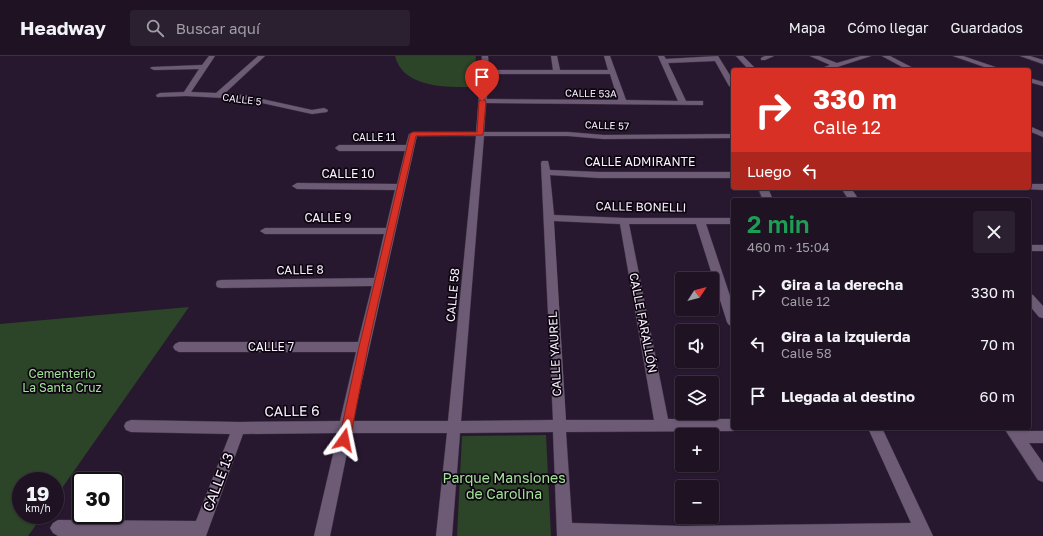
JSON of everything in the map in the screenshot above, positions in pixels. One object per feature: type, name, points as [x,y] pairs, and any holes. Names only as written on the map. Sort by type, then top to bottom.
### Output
[{"type":"street","points":[[186,94],[212,56]]},
{"type":"street","points":[[217,96],[262,56]]},
{"type":"street","name":"CALLE 58","points":[[444,536],[480,134],[485,56]]},
{"type":"street","points":[[554,56],[557,72]]},
{"type":"street","points":[[607,56],[623,103]]},
{"type":"street","points":[[739,56],[750,68]]},
{"type":"street","points":[[763,60],[771,56]]},
{"type":"street","points":[[813,56],[836,65]]},
{"type":"street","points":[[826,68],[868,56]]},
{"type":"street","points":[[885,56],[909,68]]},
{"type":"street","points":[[956,56],[994,68]]},
{"type":"street","points":[[1023,56],[1043,62]]},
{"type":"street","points":[[683,103],[663,58],[716,58],[731,83]]},
{"type":"street","points":[[154,68],[204,67]]},
{"type":"street","points":[[485,72],[613,72]]},
{"type":"street","points":[[1031,81],[1043,84]]},
{"type":"street","name":"CALLE 5","points":[[160,95],[186,94],[244,97],[312,112],[324,110]]},
{"type":"street","name":"CALLE 53A","points":[[482,101],[700,103]]},
{"type":"street","points":[[1031,129],[1041,134]]},
{"type":"street","name":"CALLE 57","points":[[409,148],[413,134],[568,134],[604,137],[731,136]]},
{"type":"street","points":[[1031,136],[1041,134]]},
{"type":"street","name":"CALLE 11","points":[[339,148],[409,148]]},
{"type":"street","points":[[322,536],[409,148]]},
{"type":"street","name":"CALLE ADMIRANTE","points":[[546,168],[599,175],[731,174]]},
{"type":"street","name":"CALLE YAUREL","points":[[546,168],[564,533]]},
{"type":"street","name":"CALLE 10","points":[[297,186],[400,187]]},
{"type":"street","points":[[1031,187],[1043,187]]},
{"type":"street","name":"CALLE BONELLI","points":[[549,218],[624,221],[731,221]]},
{"type":"street","name":"CALLE FARALLÓN","points":[[624,221],[662,425]]},
{"type":"street","points":[[700,221],[731,316]]},
{"type":"street","name":"CALLE 9","points":[[265,231],[391,231]]},
{"type":"street","points":[[1031,248],[1043,248]]},
{"type":"street","name":"CALLE 8","points":[[221,284],[379,282]]},
{"type":"street","points":[[1031,300],[1043,314]]},
{"type":"street","name":"CALLE 7","points":[[179,347],[364,347]]},
{"type":"street","name":"CALLE 6","points":[[131,426],[239,428],[731,425]]},
{"type":"street","name":"CALLE 13","points":[[199,532],[239,428]]},
{"type":"street","points":[[564,533],[682,535],[924,533],[876,430]]},
{"type":"street","points":[[1014,433],[1043,437]]},
{"type":"street","points":[[1014,433],[1043,475]]},
{"type":"street","points":[[58,528],[199,532]]},
{"type":"green space","points":[[395,56],[476,56],[472,87],[438,86],[426,84],[416,80],[399,67]]},
{"type":"green space","name":"Cementerio La Santa Cruz","points":[[189,307],[64,485],[64,472],[12,472],[12,524],[37,524],[28,536],[0,536],[0,324]]},
{"type":"green space","name":"Parque Mansiones de Carolina","points":[[546,435],[551,536],[457,536],[462,436]]},
{"type":"route","points":[[344,440],[413,134],[480,134],[482,101]]}]
